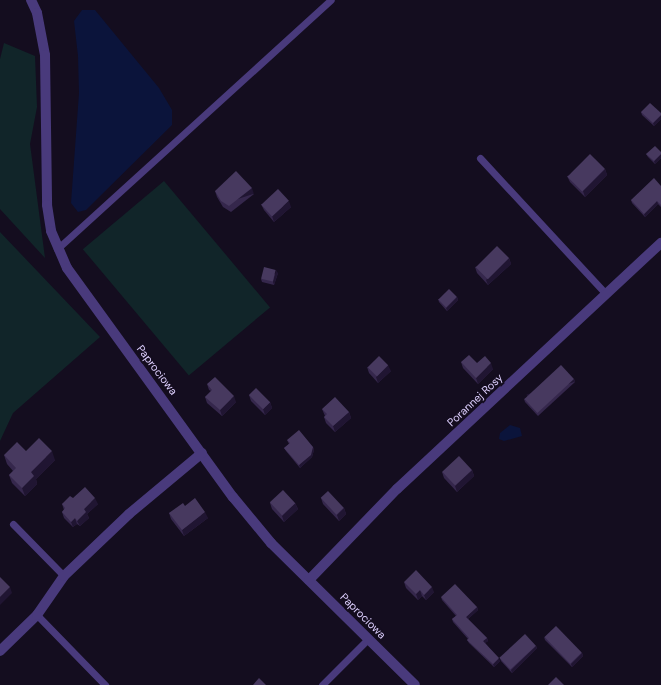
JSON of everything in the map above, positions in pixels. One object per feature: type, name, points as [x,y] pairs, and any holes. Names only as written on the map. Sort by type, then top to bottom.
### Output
[{"type":"street","name":"Paprociowa","points":[[31,0],[37,13],[45,56],[46,190],[51,231],[57,249],[77,285],[202,453],[271,542],[415,685]]},
{"type":"street","name":"Porannej Rosy","points":[[309,580],[397,489],[661,243]]},
{"type":"street","points":[[0,651],[37,615],[64,576],[129,514],[202,453]]},
{"type":"lane","points":[[57,249],[331,0]]},
{"type":"lane","points":[[480,158],[606,294]]},
{"type":"lane","points":[[13,524],[64,576]]},
{"type":"lane","points":[[37,615],[105,685]]},
{"type":"lane","points":[[322,685],[369,638]]},
{"type":"green space","points":[[4,43],[35,56],[37,107],[30,144],[45,258],[0,209],[0,59]]},
{"type":"green space","points":[[164,181],[270,307],[189,376],[83,249]]},
{"type":"green space","points":[[0,232],[100,337],[13,413],[0,441]]},
{"type":"water","points":[[82,10],[95,10],[159,88],[172,110],[172,125],[86,210],[78,212],[71,203],[79,93],[78,56],[74,21]]},
{"type":"water","points":[[510,425],[520,428],[522,436],[504,441],[499,439],[500,433]]},
{"type":"building","points":[[650,103],[661,113],[661,115],[653,123],[641,112]]},
{"type":"building","points":[[655,146],[661,154],[654,161],[646,154]]},
{"type":"building","points":[[590,154],[605,169],[582,191],[567,177]]},
{"type":"building","points":[[236,171],[252,188],[229,206],[221,201],[215,191]]},
{"type":"building","points":[[654,178],[661,186],[661,205],[657,201],[644,214],[631,200]]},
{"type":"building","points":[[278,189],[289,201],[272,216],[261,205]]},
{"type":"building","points":[[497,246],[509,258],[488,279],[476,267]]},
{"type":"building","points":[[264,267],[276,270],[273,282],[261,279]]},
{"type":"building","points":[[449,289],[457,297],[446,307],[438,300]]},
{"type":"building","points":[[469,355],[477,363],[485,356],[491,363],[476,378],[461,362]]},
{"type":"building","points":[[379,356],[388,365],[377,377],[368,367]]},
{"type":"building","points":[[561,365],[574,379],[537,413],[524,399]]},
{"type":"building","points":[[215,377],[234,396],[220,410],[205,397],[212,390],[207,384]]},
{"type":"building","points":[[256,388],[270,402],[263,409],[249,395]]},
{"type":"building","points":[[335,397],[349,412],[333,426],[324,417],[327,414],[322,409]]},
{"type":"building","points":[[299,430],[313,447],[311,455],[299,465],[284,448],[290,443],[287,440]]},
{"type":"building","points":[[39,438],[52,451],[31,472],[34,476],[22,488],[9,475],[16,468],[4,455],[17,442],[26,451]]},
{"type":"building","points":[[459,456],[472,470],[455,486],[442,472]]},
{"type":"building","points":[[85,487],[95,498],[84,509],[86,512],[77,521],[75,518],[71,522],[62,512],[65,508],[62,504],[70,496],[73,498]]},
{"type":"building","points":[[283,490],[295,503],[282,515],[270,502]]},
{"type":"building","points":[[328,491],[344,508],[336,515],[321,498]]},
{"type":"building","points":[[195,498],[205,512],[182,530],[169,513],[183,503],[185,506]]},
{"type":"building","points":[[416,570],[432,587],[424,595],[420,590],[416,594],[404,582]]},
{"type":"building","points":[[0,577],[10,587],[0,597]]},
{"type":"building","points":[[455,584],[477,607],[466,617],[487,638],[483,641],[499,658],[493,664],[467,640],[469,638],[452,619],[457,615],[441,597]]},
{"type":"building","points":[[556,626],[582,653],[570,664],[544,637]]},
{"type":"building","points":[[525,634],[536,646],[510,670],[499,658]]},
{"type":"building","points":[[556,677],[564,685],[548,685]]},
{"type":"building","points":[[259,678],[266,685],[253,685]]}]
